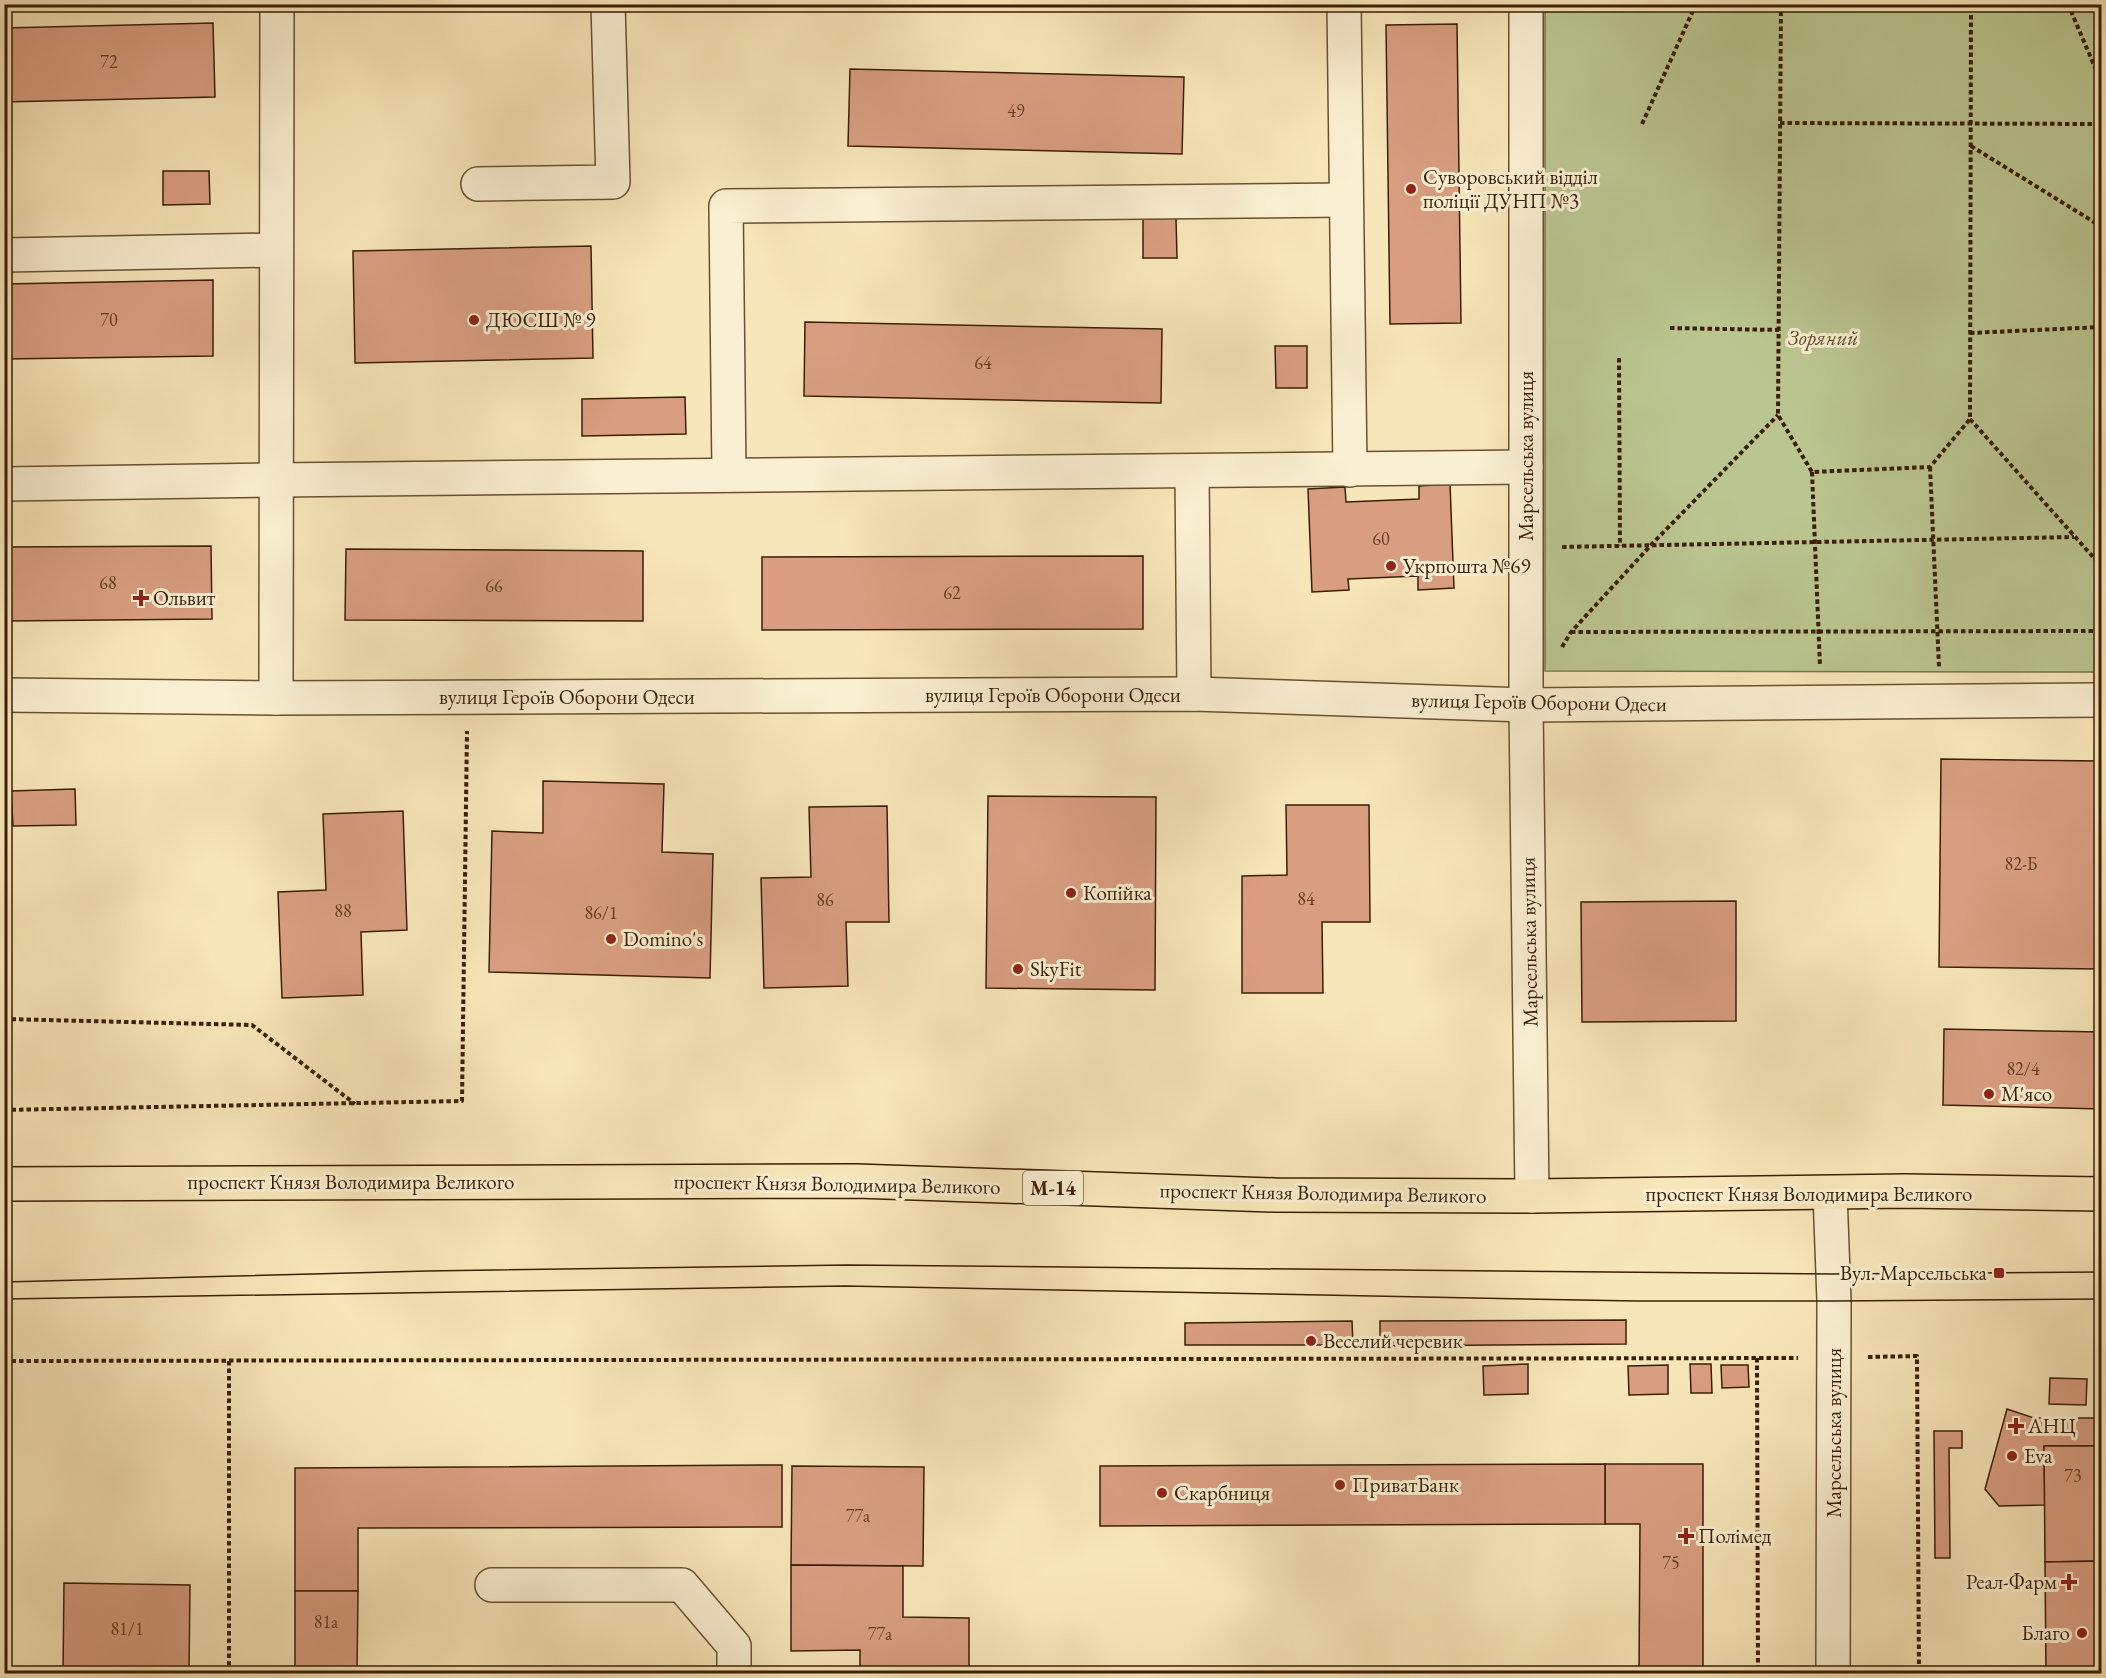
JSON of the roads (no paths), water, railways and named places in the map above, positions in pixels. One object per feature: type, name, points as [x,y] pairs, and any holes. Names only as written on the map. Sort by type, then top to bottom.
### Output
[{"type":"main road","name":"проспект Князя Володимира Великого","points":[[4,1184],[856,1181],[1275,1196],[1532,1196],[1906,1191],[2102,1194]]},
{"type":"street","points":[[276,698],[277,4]]},
{"type":"street","points":[[478,184],[613,182],[608,4]]},
{"type":"street","points":[[1344,4],[1350,470]]},
{"type":"street","name":"Марсельська вулиця","points":[[1526,4],[1526,548],[1532,1196]]},
{"type":"street","points":[[729,475],[726,207],[1346,200]]},
{"type":"street","points":[[4,255],[276,250]]},
{"type":"street","points":[[4,484],[1526,467]]},
{"type":"street","points":[[1192,471],[1194,694]]},
{"type":"street","name":"вулиця Героїв Оборони Одеси","points":[[4,695],[276,698],[1194,694],[1527,705],[2102,700]]},
{"type":"street","name":"Марсельська вулиця","points":[[1830,1193],[1834,1358],[1833,1674]]},
{"type":"street","points":[[492,1585],[682,1585],[734,1646],[734,1674]]},
{"type":"tram line","points":[[4,1282],[427,1271],[847,1265],[1833,1274],[2102,1272]]},
{"type":"tram line","points":[[4,1299],[845,1286],[1636,1301],[2102,1299]]},
{"type":"place","name":"Суворовський відділ поліції ДУНП №3","points":[[1411,189]]},
{"type":"place","name":"ДЮСШ № 9","points":[[474,320]]},
{"type":"place","name":"Укрпошта №69","points":[[1391,566]]},
{"type":"place","name":"Ольвит","points":[[141,598]]},
{"type":"place","name":"Копійка","points":[[1071,893]]},
{"type":"place","name":"Domino's","points":[[611,939]]},
{"type":"place","name":"SkyFit","points":[[1018,969]]},
{"type":"place","name":"М'ясо","points":[[1989,1094]]},
{"type":"place","name":"Вул. Марсельська","points":[[1999,1273]]},
{"type":"place","name":"Веселий черевик","points":[[1311,1341]]},
{"type":"place","name":"АНЦ","points":[[2016,1426]]},
{"type":"place","name":"Eva","points":[[2012,1456]]},
{"type":"place","name":"ПриватБанк","points":[[1340,1485]]},
{"type":"place","name":"Скарбниця","points":[[1162,1493]]},
{"type":"place","name":"Полімед","points":[[1686,1536]]},
{"type":"place","name":"Реал-Фарм","points":[[2069,1582]]},
{"type":"place","name":"Благо","points":[[2082,1633]]},
{"type":"park label","name":"Зоряний","points":[[1823,338]]}]
